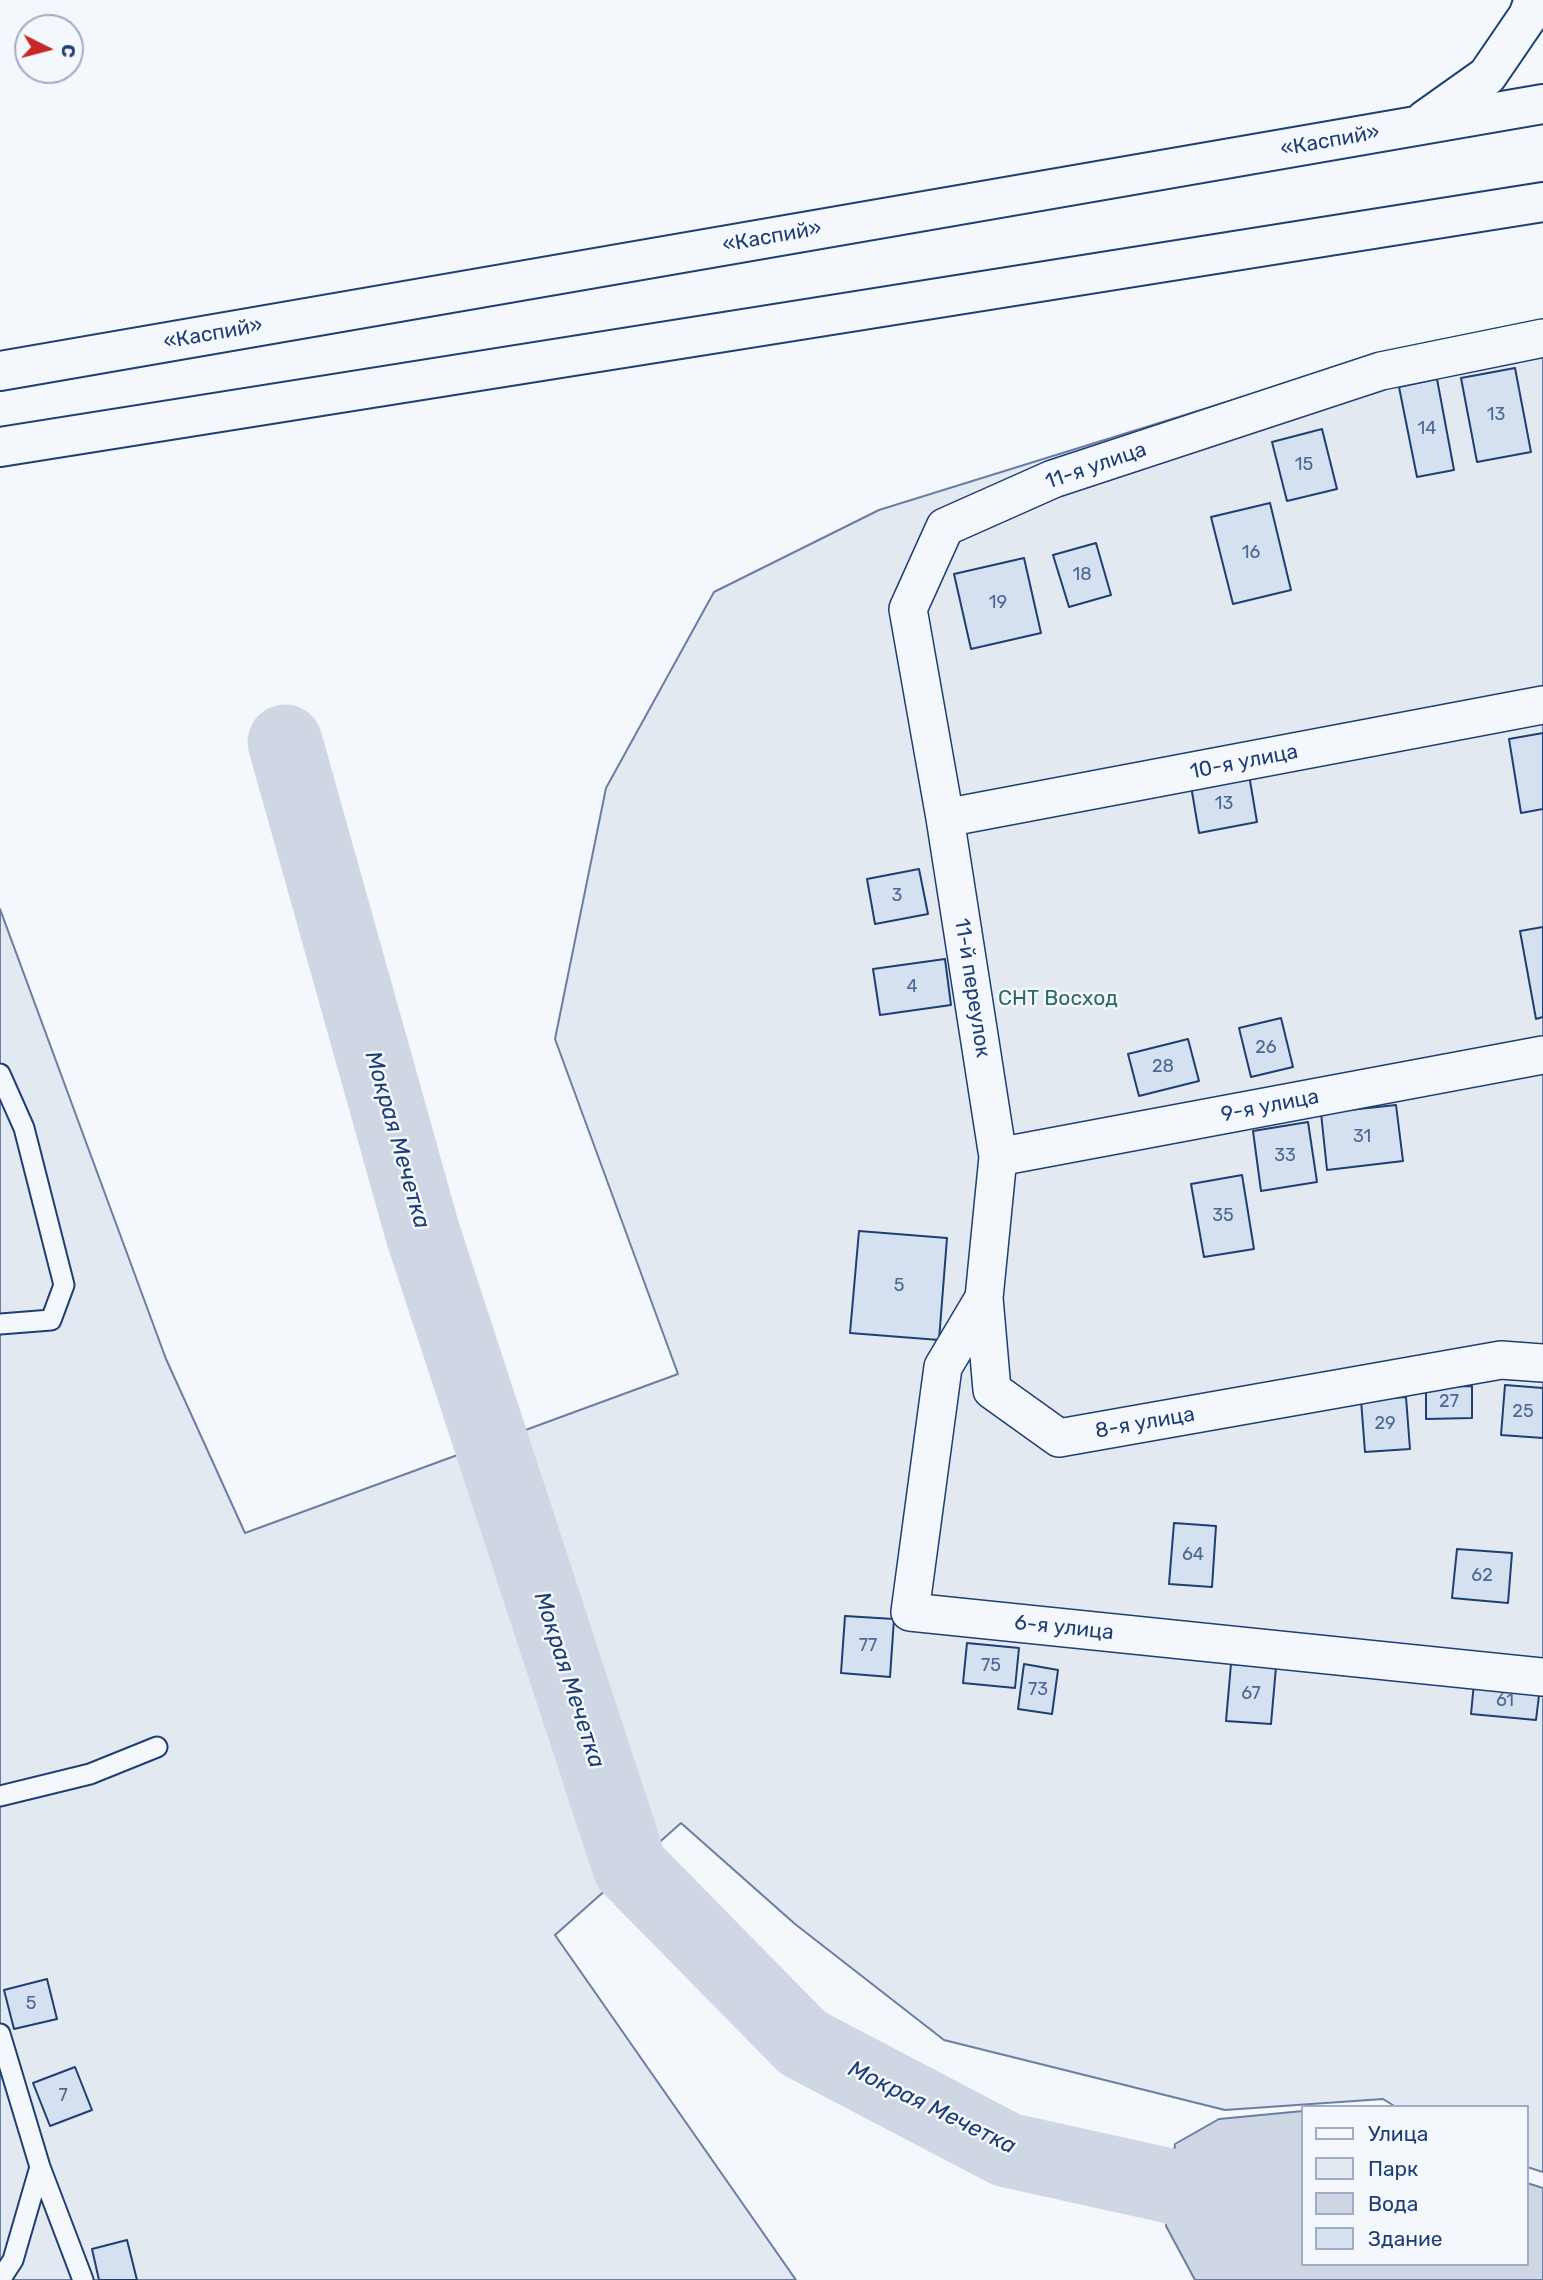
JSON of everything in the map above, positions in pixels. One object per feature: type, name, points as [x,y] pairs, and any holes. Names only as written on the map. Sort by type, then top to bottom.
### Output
[{"type":"highway","points":[[1418,125],[1487,76],[1528,16],[1534,0]]},
{"type":"highway","name":"«Каспий»","points":[[0,371],[1543,104]]},
{"type":"highway","points":[[0,447],[1543,202]]},
{"type":"street","name":"11-я улица","points":[[945,818],[908,609],[945,527],[1053,479],[1381,371],[1543,338]]},
{"type":"street","name":"10-я улица","points":[[945,818],[1543,705]]},
{"type":"street","name":"11-й переулок","points":[[945,818],[998,1157]]},
{"type":"street","name":"9-я улица","points":[[998,1157],[1543,1055]]},
{"type":"street","name":"8-я улица","points":[[998,1157],[984,1297],[992,1390],[1059,1438],[1502,1360],[1543,1363]]},
{"type":"street","name":"6-я улица","points":[[984,1297],[943,1367],[910,1612],[1543,1676]]},
{"type":"lane","points":[[0,1074],[24,1128],[64,1285],[51,1320],[0,1324]]},
{"type":"lane","points":[[0,1796],[90,1774],[157,1747]]},
{"type":"lane","points":[[0,2034],[40,2167],[83,2280]]},
{"type":"lane","points":[[1,2280],[13,2260],[40,2167]]},
{"type":"green space","name":"СНТ Восход","points":[[1543,322],[1543,2172],[1529,2168],[1529,2105],[1393,2105],[1383,2099],[1225,2110],[944,2040],[795,1924],[681,1823],[555,1935],[796,2280],[0,2280],[0,909],[166,1359],[245,1533],[678,1374],[555,1039],[606,788],[714,592],[879,510],[1365,359]]},
{"type":"water","points":[[1302,2111],[1302,2266],[1529,2266],[1529,2184],[1543,2188],[1543,2280],[1195,2280],[1166,2226],[1175,2144],[1219,2119]]},
{"type":"building","points":[[1515,368],[1531,452],[1477,462],[1461,378]]},
{"type":"building","points":[[1437,379],[1454,470],[1417,477],[1399,387]]},
{"type":"building","points":[[1322,429],[1337,489],[1287,501],[1272,442]]},
{"type":"building","points":[[1270,503],[1291,590],[1233,604],[1211,517]]},
{"type":"building","points":[[1096,543],[1111,595],[1069,607],[1053,555]]},
{"type":"building","points":[[1024,558],[1041,633],[971,649],[954,574]]},
{"type":"building","points":[[1543,733],[1543,809],[1521,813],[1509,739]]},
{"type":"building","points":[[1249,775],[1257,822],[1199,833],[1191,786]]},
{"type":"building","points":[[919,869],[928,914],[875,924],[867,879]]},
{"type":"building","points":[[1543,927],[1543,1017],[1536,1019],[1520,931]]},
{"type":"building","points":[[945,959],[951,1005],[880,1015],[873,969]]},
{"type":"building","points":[[1281,1018],[1293,1067],[1251,1077],[1239,1028]]},
{"type":"building","points":[[1188,1039],[1199,1081],[1139,1096],[1128,1054]]},
{"type":"building","points":[[1396,1105],[1403,1161],[1327,1170],[1321,1113]]},
{"type":"building","points":[[1308,1122],[1317,1182],[1261,1191],[1253,1131]]},
{"type":"building","points":[[1242,1175],[1254,1249],[1204,1257],[1191,1184]]},
{"type":"building","points":[[859,1231],[947,1238],[939,1340],[850,1333]]},
{"type":"building","points":[[1505,1385],[1543,1388],[1543,1438],[1501,1435]]},
{"type":"building","points":[[1472,1386],[1472,1418],[1426,1419],[1426,1387]]},
{"type":"building","points":[[1406,1397],[1410,1449],[1365,1452],[1361,1400]]},
{"type":"building","points":[[1174,1523],[1216,1526],[1212,1587],[1169,1584]]},
{"type":"building","points":[[1457,1549],[1512,1553],[1508,1603],[1452,1598]]},
{"type":"building","points":[[845,1616],[894,1619],[890,1677],[841,1673]]},
{"type":"building","points":[[967,1643],[1019,1648],[1015,1688],[963,1683]]},
{"type":"building","points":[[1024,1664],[1058,1670],[1052,1714],[1018,1709]]},
{"type":"building","points":[[1231,1664],[1276,1667],[1271,1724],[1226,1721]]},
{"type":"building","points":[[1474,1683],[1540,1687],[1536,1720],[1471,1714]]},
{"type":"building","points":[[47,1979],[57,2019],[14,2029],[4,1990]]},
{"type":"building","points":[[75,2067],[92,2110],[50,2126],[33,2083]]},
{"type":"building","points":[[127,2240],[137,2280],[99,2280],[92,2249]]},
{"type":"waterway","name":"Мокрая Мечетка","points":[[285,742],[423,1234],[630,1867],[803,2043],[1007,2150],[1170,2186],[1302,2228]]}]
